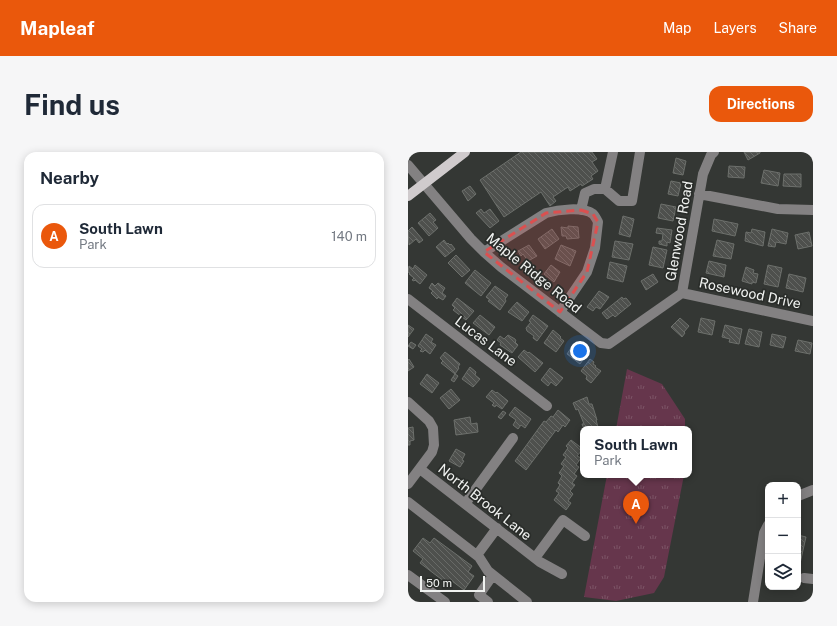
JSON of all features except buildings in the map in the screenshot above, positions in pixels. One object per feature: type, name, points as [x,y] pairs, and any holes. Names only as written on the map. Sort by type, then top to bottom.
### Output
[{"type":"main road","points":[[408,196],[465,152]]},
{"type":"street","points":[[605,189],[613,152]]},
{"type":"street","points":[[581,210],[585,193],[594,189],[605,189],[619,201],[632,201],[640,152]]},
{"type":"street","name":"Glenwood Road","points":[[601,343],[609,344],[613,342],[682,293],[703,174],[710,155],[714,152]]},
{"type":"street","name":"Maple Ridge Road","points":[[408,165],[471,240],[484,252],[501,267],[601,343]]},
{"type":"street","points":[[699,194],[778,209],[813,210]]},
{"type":"street","points":[[484,252],[546,213],[557,210],[581,210],[593,214],[598,222],[595,248],[587,272],[560,312]]},
{"type":"street","name":"Rosewood Drive","points":[[682,293],[813,321]]},
{"type":"street","name":"Lucas Lane","points":[[408,299],[547,406]]},
{"type":"street","name":"North Brook Lane","points":[[408,402],[429,421],[433,428],[434,445],[432,452],[420,469],[535,558],[562,574]]},
{"type":"street","points":[[465,504],[513,438]]},
{"type":"street","points":[[408,484],[420,469]]},
{"type":"street","points":[[801,495],[813,490]]},
{"type":"street","points":[[408,502],[477,555],[488,571],[527,602]]},
{"type":"street","points":[[535,558],[563,520],[585,536]]},
{"type":"street","points":[[477,555],[497,528]]},
{"type":"street","points":[[753,602],[765,531]]},
{"type":"street","points":[[408,575],[444,602]]},
{"type":"street","points":[[488,602],[479,595],[494,575]]},
{"type":"highlighted area","points":[[581,210],[593,214],[598,222],[587,272],[560,312],[484,252],[546,213]]},
{"type":"green space","points":[[627,369],[662,384],[685,419],[685,426],[617,426]]},
{"type":"green space","points":[[606,478],[683,478],[664,577],[654,593],[616,601],[584,597]]},
{"type":"place","name":"South Lawn","points":[[636,524]]}]
